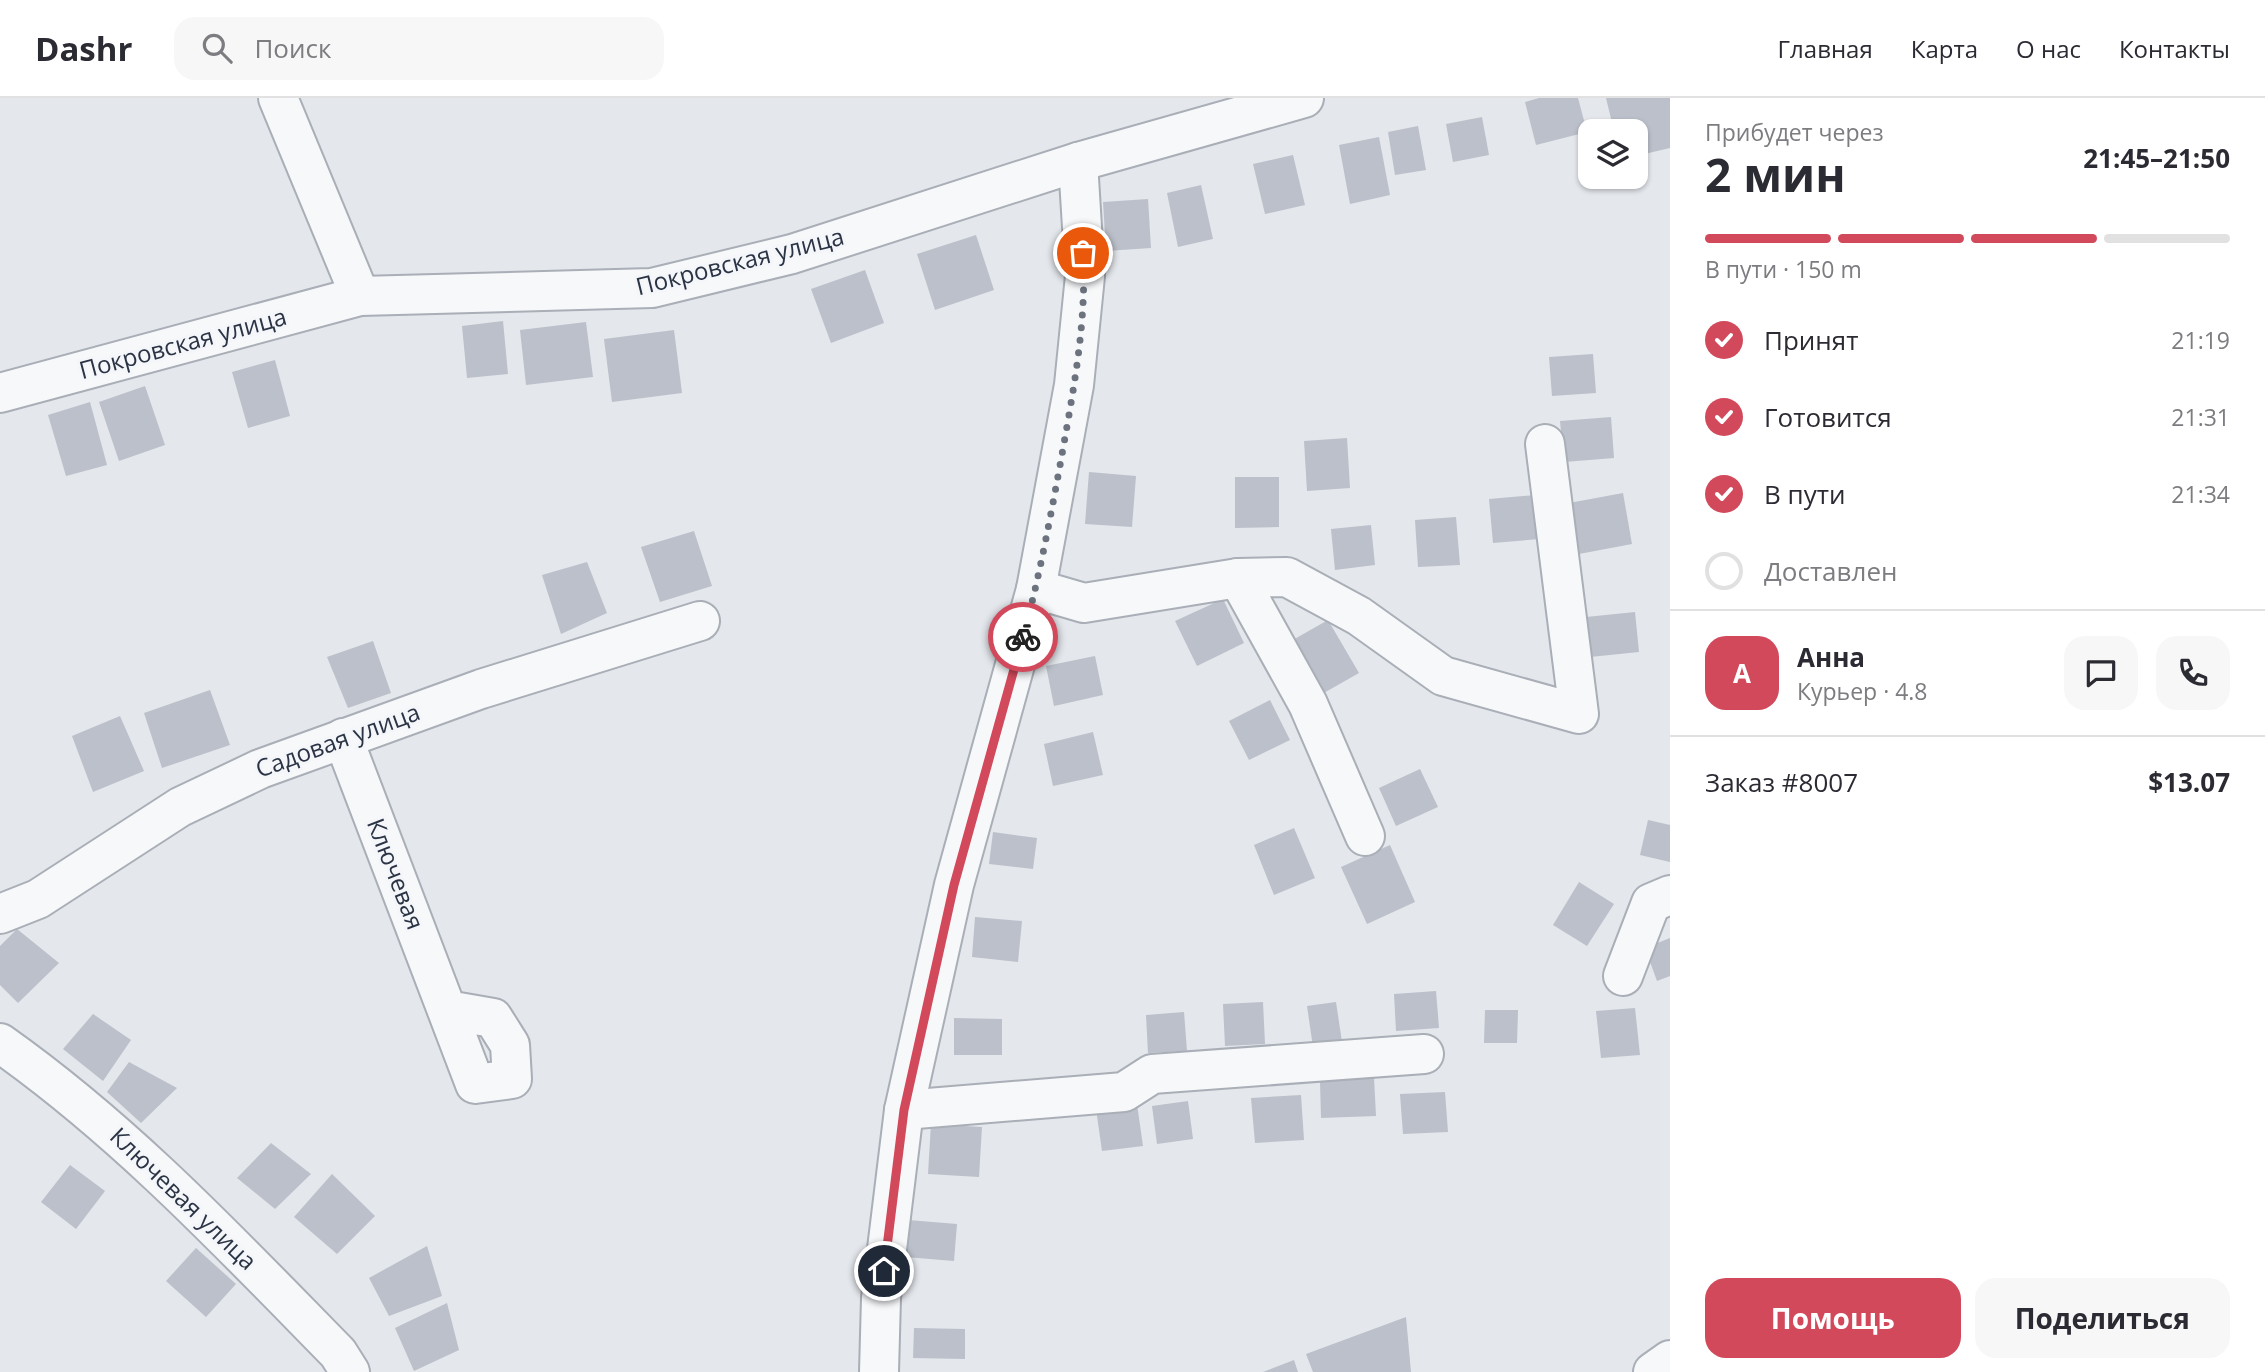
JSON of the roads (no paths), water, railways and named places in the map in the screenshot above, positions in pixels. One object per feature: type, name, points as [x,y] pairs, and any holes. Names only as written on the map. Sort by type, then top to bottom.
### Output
[{"type":"street","points":[[278,98],[360,296]]},
{"type":"street","name":"Покровская улица","points":[[0,393],[360,296],[652,288],[792,254],[1078,162],[1304,98]]},
{"type":"street","points":[[879,1372],[881,1298],[904,1110],[954,885],[1036,589],[1074,385],[1085,276],[1078,162]]},
{"type":"street","points":[[1036,589],[1084,603],[1238,578],[1287,577],[1359,616],[1443,676],[1578,714],[1545,444]]},
{"type":"street","points":[[1238,578],[1308,704],[1364,836]]},
{"type":"street","name":"Садовая улица","points":[[0,914],[38,899],[180,807],[260,769],[481,689],[700,621]]},
{"type":"street","name":"Ключевая","points":[[343,738],[447,1010]]},
{"type":"street","points":[[1623,976],[1651,903],[1670,895]]},
{"type":"street","name":"Ключевая улица","points":[[0,1042],[60,1085],[176,1187],[338,1353],[350,1372]]},
{"type":"street","points":[[904,1110],[1124,1092],[1152,1074],[1424,1054]]},
{"type":"street","points":[[1653,1372],[1670,1360]]}]
